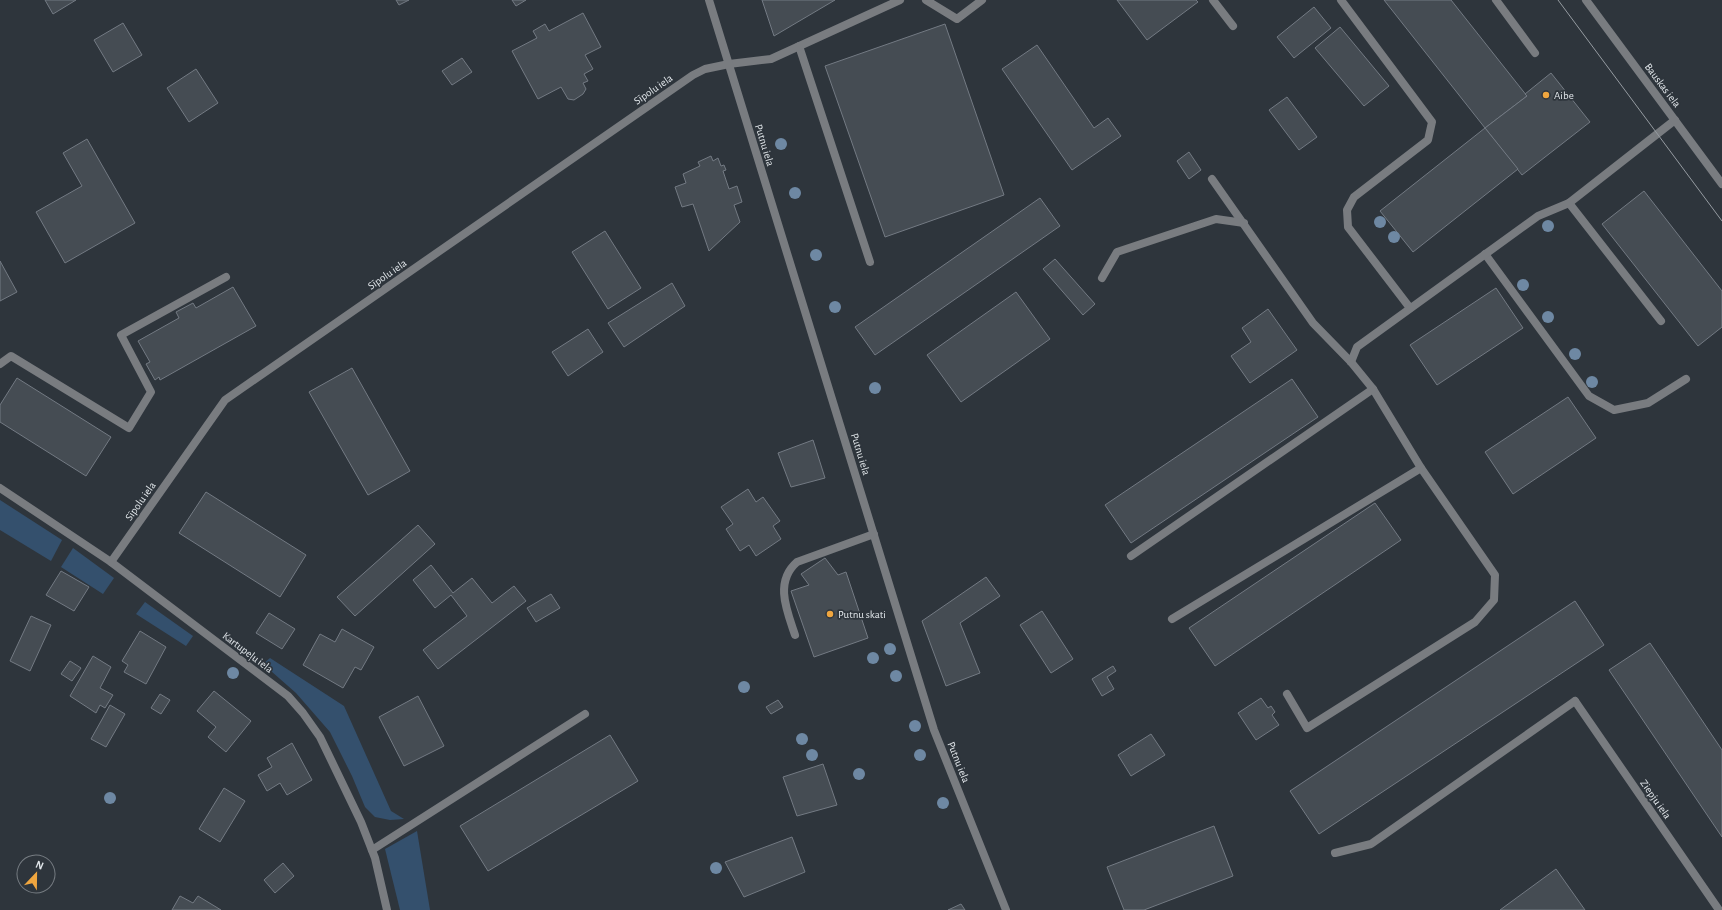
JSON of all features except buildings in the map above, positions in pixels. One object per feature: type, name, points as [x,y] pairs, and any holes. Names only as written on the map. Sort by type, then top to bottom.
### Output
[{"type":"street","name":"Putnu iela","points":[[709,0],[934,730],[1006,910]]},
{"type":"street","name":"Sīpolu iela","points":[[111,562],[225,400],[693,75],[705,69],[771,58],[900,0]]},
{"type":"street","points":[[926,0],[957,19],[982,0]]},
{"type":"street","points":[[1213,0],[1233,26]]},
{"type":"street","points":[[1341,0],[1432,122],[1428,140],[1354,197],[1347,210],[1348,227],[1410,308]]},
{"type":"street","points":[[1496,0],[1535,53]]},
{"type":"street","name":"Bauskas iela","points":[[1586,0],[1722,184]]},
{"type":"street","points":[[799,46],[870,262]]},
{"type":"street","points":[[1352,362],[1357,347],[1538,216],[1570,203],[1674,120]]},
{"type":"street","points":[[1212,179],[1313,323],[1352,362],[1373,389],[1421,468],[1495,575],[1494,600],[1475,622],[1307,728],[1287,694]]},
{"type":"street","points":[[1570,203],[1661,321]]},
{"type":"street","points":[[1102,278],[1117,252],[1216,219],[1244,223]]},
{"type":"street","points":[[1485,254],[1589,396],[1614,410],[1648,403],[1686,379]]},
{"type":"street","points":[[0,364],[11,356],[128,428],[151,392],[121,334],[226,277]]},
{"type":"street","points":[[1131,556],[1373,389]]},
{"type":"street","points":[[1172,619],[1421,468]]},
{"type":"street","name":"Kartupeļu iela","points":[[0,488],[111,562],[288,696],[320,737],[361,822],[372,850],[387,910]]},
{"type":"street","points":[[794,635],[785,605],[783,592],[785,578],[790,568],[797,562],[874,534]]},
{"type":"street","name":"Ziepju iela","points":[[1335,853],[1371,844],[1575,701],[1719,910]]},
{"type":"street","points":[[372,850],[585,714]]},
{"type":"shaded area","points":[[0,500],[62,540],[51,561],[0,530]]},
{"type":"shaded area","points":[[73,548],[114,578],[103,594],[61,567]]},
{"type":"shaded area","points":[[145,602],[193,636],[186,646],[136,614]]},
{"type":"shaded area","points":[[270,658],[344,706],[391,811],[404,819],[390,820],[375,817],[365,807],[352,776],[330,732],[296,693],[263,664]]},
{"type":"shaded area","points":[[417,831],[430,910],[400,910],[385,849]]},
{"type":"tram line","points":[[1558,0],[1722,221]]},
{"type":"place","name":"Aibe","points":[[1546,95]]},
{"type":"place","name":"Putnu skati","points":[[830,614]]}]
